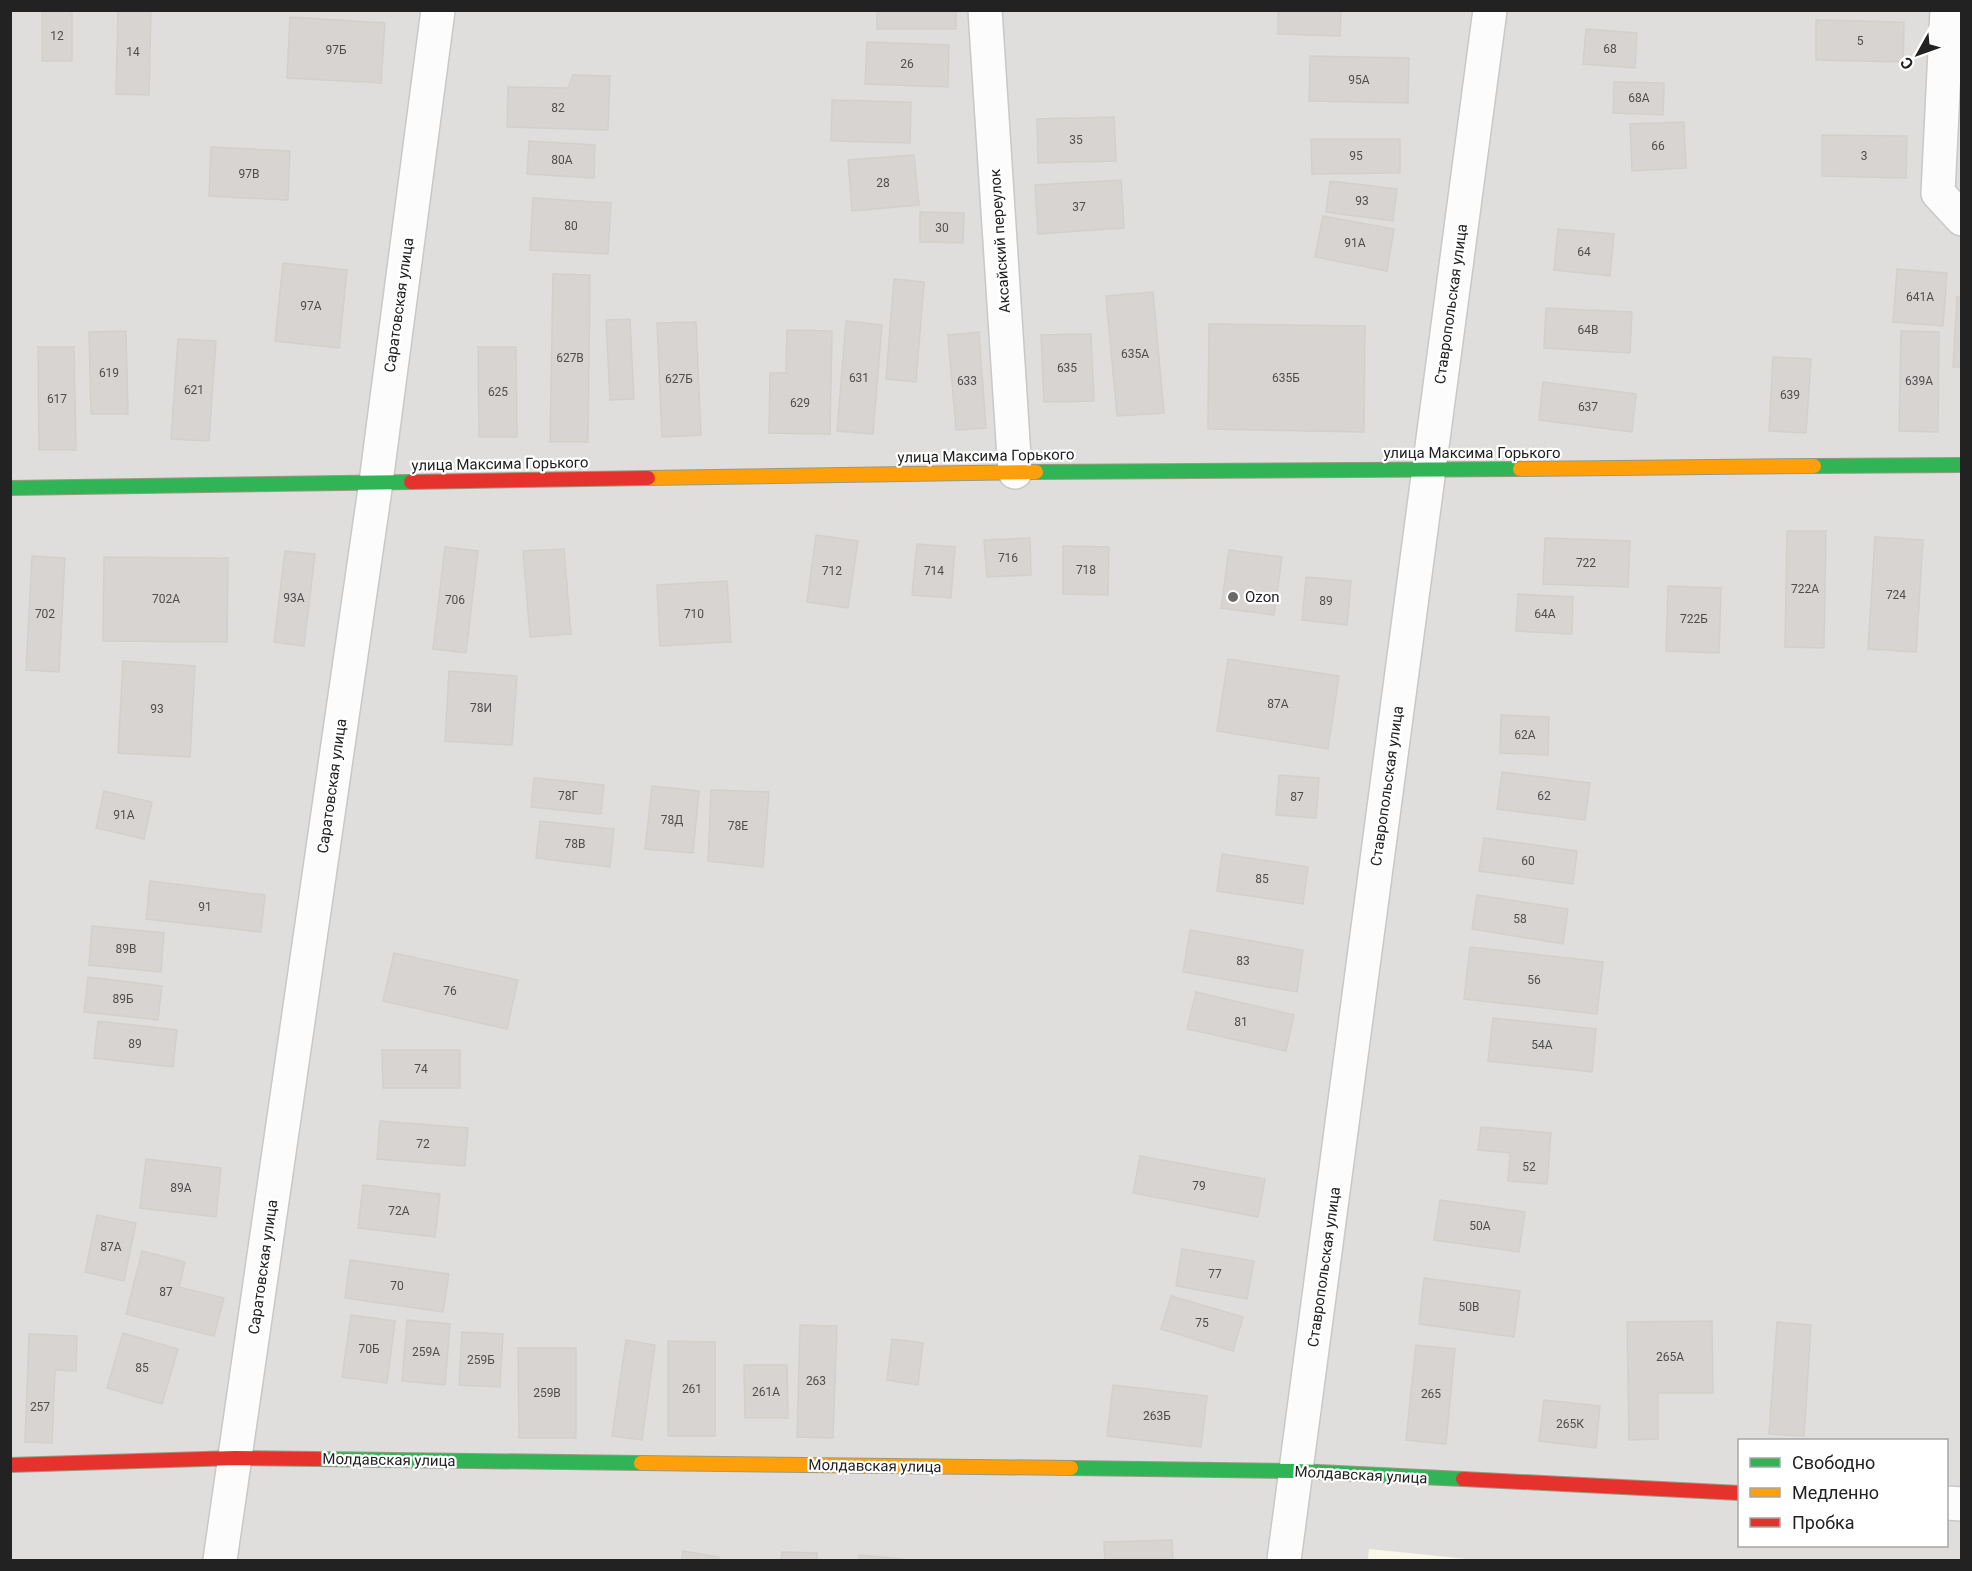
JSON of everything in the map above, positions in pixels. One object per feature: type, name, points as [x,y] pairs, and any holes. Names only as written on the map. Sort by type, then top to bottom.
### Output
[{"type":"main road","name":"улица Максима Горького","points":[[10,488],[1015,472],[1962,465]]},
{"type":"main road","name":"Молдавская улица","points":[[10,1465],[235,1458],[1297,1471],[1738,1493]]},
{"type":"street","name":"Саратовская улица","points":[[220,1560],[376,482],[438,10]]},
{"type":"street","name":"Аксайский переулок","points":[[985,10],[1015,472]]},
{"type":"street","name":"Ставропольская улица","points":[[1284,1560],[1490,10]]},
{"type":"street","points":[[1947,10],[1938,193],[1962,219]]},
{"type":"shaded area","points":[[11,11],[1961,11],[1961,1560],[11,1560]]},
{"type":"shaded area","points":[[1369,1549],[1477,1560],[1368,1560]]},
{"type":"building","points":[[42,10],[72,10],[72,61],[42,61]]},
{"type":"building","points":[[118,10],[151,10],[149,95],[116,94]]},
{"type":"building","points":[[877,10],[956,10],[956,29],[877,29]]},
{"type":"building","points":[[1278,10],[1341,10],[1340,36],[1278,34]]},
{"type":"building","points":[[290,17],[385,23],[381,83],[287,78]]},
{"type":"building","points":[[1816,20],[1904,22],[1903,62],[1816,60]]},
{"type":"building","points":[[1586,29],[1637,33],[1635,68],[1583,64]]},
{"type":"building","points":[[867,42],[949,45],[948,87],[865,84]]},
{"type":"building","points":[[1310,56],[1409,58],[1408,103],[1309,101]]},
{"type":"building","points":[[573,75],[610,76],[608,130],[507,127],[508,87],[568,88]]},
{"type":"building","points":[[1614,82],[1664,83],[1663,115],[1613,113]]},
{"type":"building","points":[[832,100],[911,102],[910,143],[831,141]]},
{"type":"building","points":[[1114,117],[1116,161],[1038,163],[1037,119]]},
{"type":"building","points":[[1684,122],[1686,168],[1632,171],[1630,124]]},
{"type":"building","points":[[1822,135],[1907,136],[1906,178],[1822,176]]},
{"type":"building","points":[[1311,139],[1400,139],[1400,173],[1312,174]]},
{"type":"building","points":[[529,141],[595,145],[594,178],[527,174]]},
{"type":"building","points":[[211,147],[290,151],[288,200],[209,196]]},
{"type":"building","points":[[914,155],[919,205],[852,211],[848,160]]},
{"type":"building","points":[[1121,180],[1124,228],[1038,234],[1035,185]]},
{"type":"building","points":[[1330,181],[1397,189],[1393,221],[1326,212]]},
{"type":"building","points":[[533,198],[611,203],[608,254],[530,250]]},
{"type":"building","points":[[920,212],[964,213],[963,243],[920,242]]},
{"type":"building","points":[[1323,216],[1394,229],[1387,271],[1315,257]]},
{"type":"building","points":[[1558,229],[1614,234],[1610,276],[1554,270]]},
{"type":"building","points":[[283,263],[347,270],[339,348],[275,341]]},
{"type":"building","points":[[1897,269],[1947,273],[1943,326],[1893,322]]},
{"type":"building","points":[[553,274],[590,275],[588,442],[550,442]]},
{"type":"building","points":[[894,279],[924,282],[916,382],[886,379]]},
{"type":"building","points":[[1153,292],[1164,413],[1117,416],[1106,296]]},
{"type":"building","points":[[1957,297],[1962,298],[1962,367],[1953,367]]},
{"type":"building","points":[[1546,308],[1632,312],[1630,353],[1544,348]]},
{"type":"building","points":[[630,319],[634,399],[610,400],[606,320]]},
{"type":"building","points":[[846,321],[882,325],[873,434],[837,431]]},
{"type":"building","points":[[696,322],[701,435],[662,437],[657,323]]},
{"type":"building","points":[[1209,324],[1365,326],[1364,432],[1208,429]]},
{"type":"building","points":[[787,330],[832,331],[830,434],[769,433],[770,373],[786,373]]},
{"type":"building","points":[[126,331],[128,414],[91,414],[89,332]]},
{"type":"building","points":[[1901,331],[1939,332],[1938,432],[1899,431]]},
{"type":"building","points":[[979,332],[986,428],[956,430],[948,335]]},
{"type":"building","points":[[1091,334],[1094,401],[1044,402],[1041,335]]},
{"type":"building","points":[[178,339],[216,341],[209,441],[171,439]]},
{"type":"building","points":[[38,347],[74,347],[76,450],[39,450]]},
{"type":"building","points":[[478,347],[516,347],[517,437],[479,437]]},
{"type":"building","points":[[1773,357],[1811,359],[1806,433],[1769,431]]},
{"type":"building","points":[[1543,382],[1636,394],[1632,432],[1539,420]]},
{"type":"building","points":[[1787,531],[1826,531],[1824,648],[1785,647]]},
{"type":"building","points":[[816,535],[858,541],[848,608],[807,602]]},
{"type":"building","points":[[1875,537],[1923,540],[1916,652],[1868,649]]},
{"type":"building","points":[[1030,538],[1031,575],[987,577],[984,540]]},
{"type":"building","points":[[1545,538],[1630,541],[1628,587],[1543,584]]},
{"type":"building","points":[[917,544],[955,547],[951,598],[912,595]]},
{"type":"building","points":[[1063,546],[1109,547],[1108,595],[1063,594]]},
{"type":"building","points":[[445,547],[478,551],[466,653],[433,649]]},
{"type":"building","points":[[564,549],[571,634],[530,637],[523,551]]},
{"type":"building","points":[[1229,550],[1282,557],[1274,615],[1221,608]]},
{"type":"building","points":[[285,551],[315,554],[304,646],[274,642]]},
{"type":"building","points":[[32,556],[65,558],[59,672],[26,670]]},
{"type":"building","points":[[104,557],[228,558],[227,642],[103,641]]},
{"type":"building","points":[[1306,577],[1351,581],[1347,625],[1302,620]]},
{"type":"building","points":[[727,581],[731,642],[660,646],[657,585]]},
{"type":"building","points":[[1668,586],[1721,588],[1719,653],[1666,651]]},
{"type":"building","points":[[1518,594],[1573,597],[1572,634],[1516,631]]},
{"type":"building","points":[[1228,659],[1339,676],[1328,749],[1217,731]]},
{"type":"building","points":[[123,661],[195,666],[190,757],[118,753]]},
{"type":"building","points":[[449,671],[517,676],[512,745],[445,741]]},
{"type":"building","points":[[1501,715],[1549,717],[1548,755],[1500,753]]},
{"type":"building","points":[[1502,772],[1590,783],[1585,820],[1497,809]]},
{"type":"building","points":[[1279,775],[1319,778],[1316,818],[1276,815]]},
{"type":"building","points":[[534,778],[604,785],[601,814],[531,807]]},
{"type":"building","points":[[652,786],[699,791],[693,853],[645,849]]},
{"type":"building","points":[[711,790],[769,792],[763,867],[708,861]]},
{"type":"building","points":[[104,791],[152,802],[144,839],[96,828]]},
{"type":"building","points":[[540,821],[614,829],[610,867],[536,858]]},
{"type":"building","points":[[1484,838],[1577,851],[1573,884],[1479,871]]},
{"type":"building","points":[[1222,854],[1308,867],[1303,904],[1217,891]]},
{"type":"building","points":[[150,881],[265,895],[261,932],[146,919]]},
{"type":"building","points":[[1477,895],[1568,909],[1563,944],[1472,929]]},
{"type":"building","points":[[92,926],[164,933],[161,972],[89,965]]},
{"type":"building","points":[[1190,930],[1303,950],[1297,992],[1183,972]]},
{"type":"building","points":[[1470,947],[1603,962],[1597,1014],[1464,999]]},
{"type":"building","points":[[394,953],[518,980],[507,1029],[383,1001]]},
{"type":"building","points":[[88,977],[162,986],[158,1020],[84,1012]]},
{"type":"building","points":[[1196,992],[1294,1015],[1286,1051],[1187,1029]]},
{"type":"building","points":[[1493,1018],[1596,1029],[1592,1072],[1488,1061]]},
{"type":"building","points":[[98,1021],[177,1030],[173,1067],[94,1058]]},
{"type":"building","points":[[382,1050],[460,1050],[460,1088],[383,1088]]},
{"type":"building","points":[[380,1121],[468,1128],[465,1166],[377,1159]]},
{"type":"building","points":[[1481,1127],[1551,1133],[1547,1184],[1508,1181],[1510,1153],[1478,1150]]},
{"type":"building","points":[[1140,1156],[1265,1179],[1258,1217],[1133,1193]]},
{"type":"building","points":[[146,1159],[221,1168],[216,1217],[140,1208]]},
{"type":"building","points":[[363,1185],[440,1194],[435,1237],[358,1228]]},
{"type":"building","points":[[1440,1200],[1525,1212],[1519,1252],[1434,1240]]},
{"type":"building","points":[[97,1215],[136,1223],[124,1281],[85,1272]]},
{"type":"building","points":[[1182,1249],[1254,1261],[1247,1299],[1176,1286]]},
{"type":"building","points":[[142,1251],[185,1262],[179,1287],[224,1298],[214,1336],[126,1314]]},
{"type":"building","points":[[350,1260],[449,1274],[443,1312],[345,1298]]},
{"type":"building","points":[[1424,1278],[1520,1291],[1514,1337],[1419,1324]]},
{"type":"building","points":[[1171,1296],[1243,1317],[1233,1351],[1161,1329]]},
{"type":"building","points":[[351,1315],[395,1321],[387,1383],[342,1377]]},
{"type":"building","points":[[407,1320],[450,1324],[445,1385],[402,1381]]},
{"type":"building","points":[[1712,1321],[1713,1393],[1658,1393],[1658,1439],[1629,1440],[1627,1322]]},
{"type":"building","points":[[1777,1322],[1811,1325],[1804,1436],[1769,1434]]},
{"type":"building","points":[[800,1325],[837,1326],[833,1438],[797,1437]]},
{"type":"building","points":[[462,1332],[503,1334],[500,1387],[459,1385]]},
{"type":"building","points":[[123,1333],[178,1349],[162,1404],[107,1388]]},
{"type":"building","points":[[29,1334],[77,1336],[76,1371],[55,1370],[52,1443],[25,1442]]},
{"type":"building","points":[[892,1339],[923,1343],[918,1385],[887,1380]]},
{"type":"building","points":[[626,1340],[655,1345],[642,1440],[612,1436]]},
{"type":"building","points":[[668,1341],[715,1342],[715,1436],[668,1436]]},
{"type":"building","points":[[1416,1345],[1455,1349],[1446,1444],[1406,1440]]},
{"type":"building","points":[[518,1348],[576,1348],[576,1438],[519,1438]]},
{"type":"building","points":[[744,1365],[787,1365],[788,1418],[745,1418]]},
{"type":"building","points":[[1113,1385],[1207,1396],[1201,1447],[1107,1436]]},
{"type":"building","points":[[1544,1400],[1600,1406],[1596,1448],[1539,1441]]},
{"type":"building","points":[[1172,1540],[1173,1560],[1105,1560],[1104,1542]]},
{"type":"building","points":[[683,1551],[719,1557],[718,1560],[682,1560]]},
{"type":"building","points":[[782,1552],[817,1553],[817,1560],[781,1560]]},
{"type":"building","points":[[859,1555],[902,1559],[902,1560],[859,1560]]},
{"type":"traffic: fast","points":[[1814,466],[1962,465]]},
{"type":"traffic: fast","points":[[1036,472],[1520,469]]},
{"type":"traffic: fast","points":[[10,488],[411,482]]},
{"type":"traffic: fast","points":[[318,1459],[641,1463]]},
{"type":"traffic: fast","points":[[1071,1468],[1297,1471],[1463,1479]]},
{"type":"traffic: slow","points":[[1520,469],[1814,466]]},
{"type":"traffic: slow","points":[[648,478],[1036,472]]},
{"type":"traffic: slow","points":[[641,1463],[1071,1468]]},
{"type":"traffic: jam","points":[[411,482],[648,478]]},
{"type":"traffic: jam","points":[[10,1465],[235,1458],[318,1459]]},
{"type":"traffic: jam","points":[[1463,1479],[1738,1493]]},
{"type":"place","name":"Ozon","points":[[1233,597]]}]
